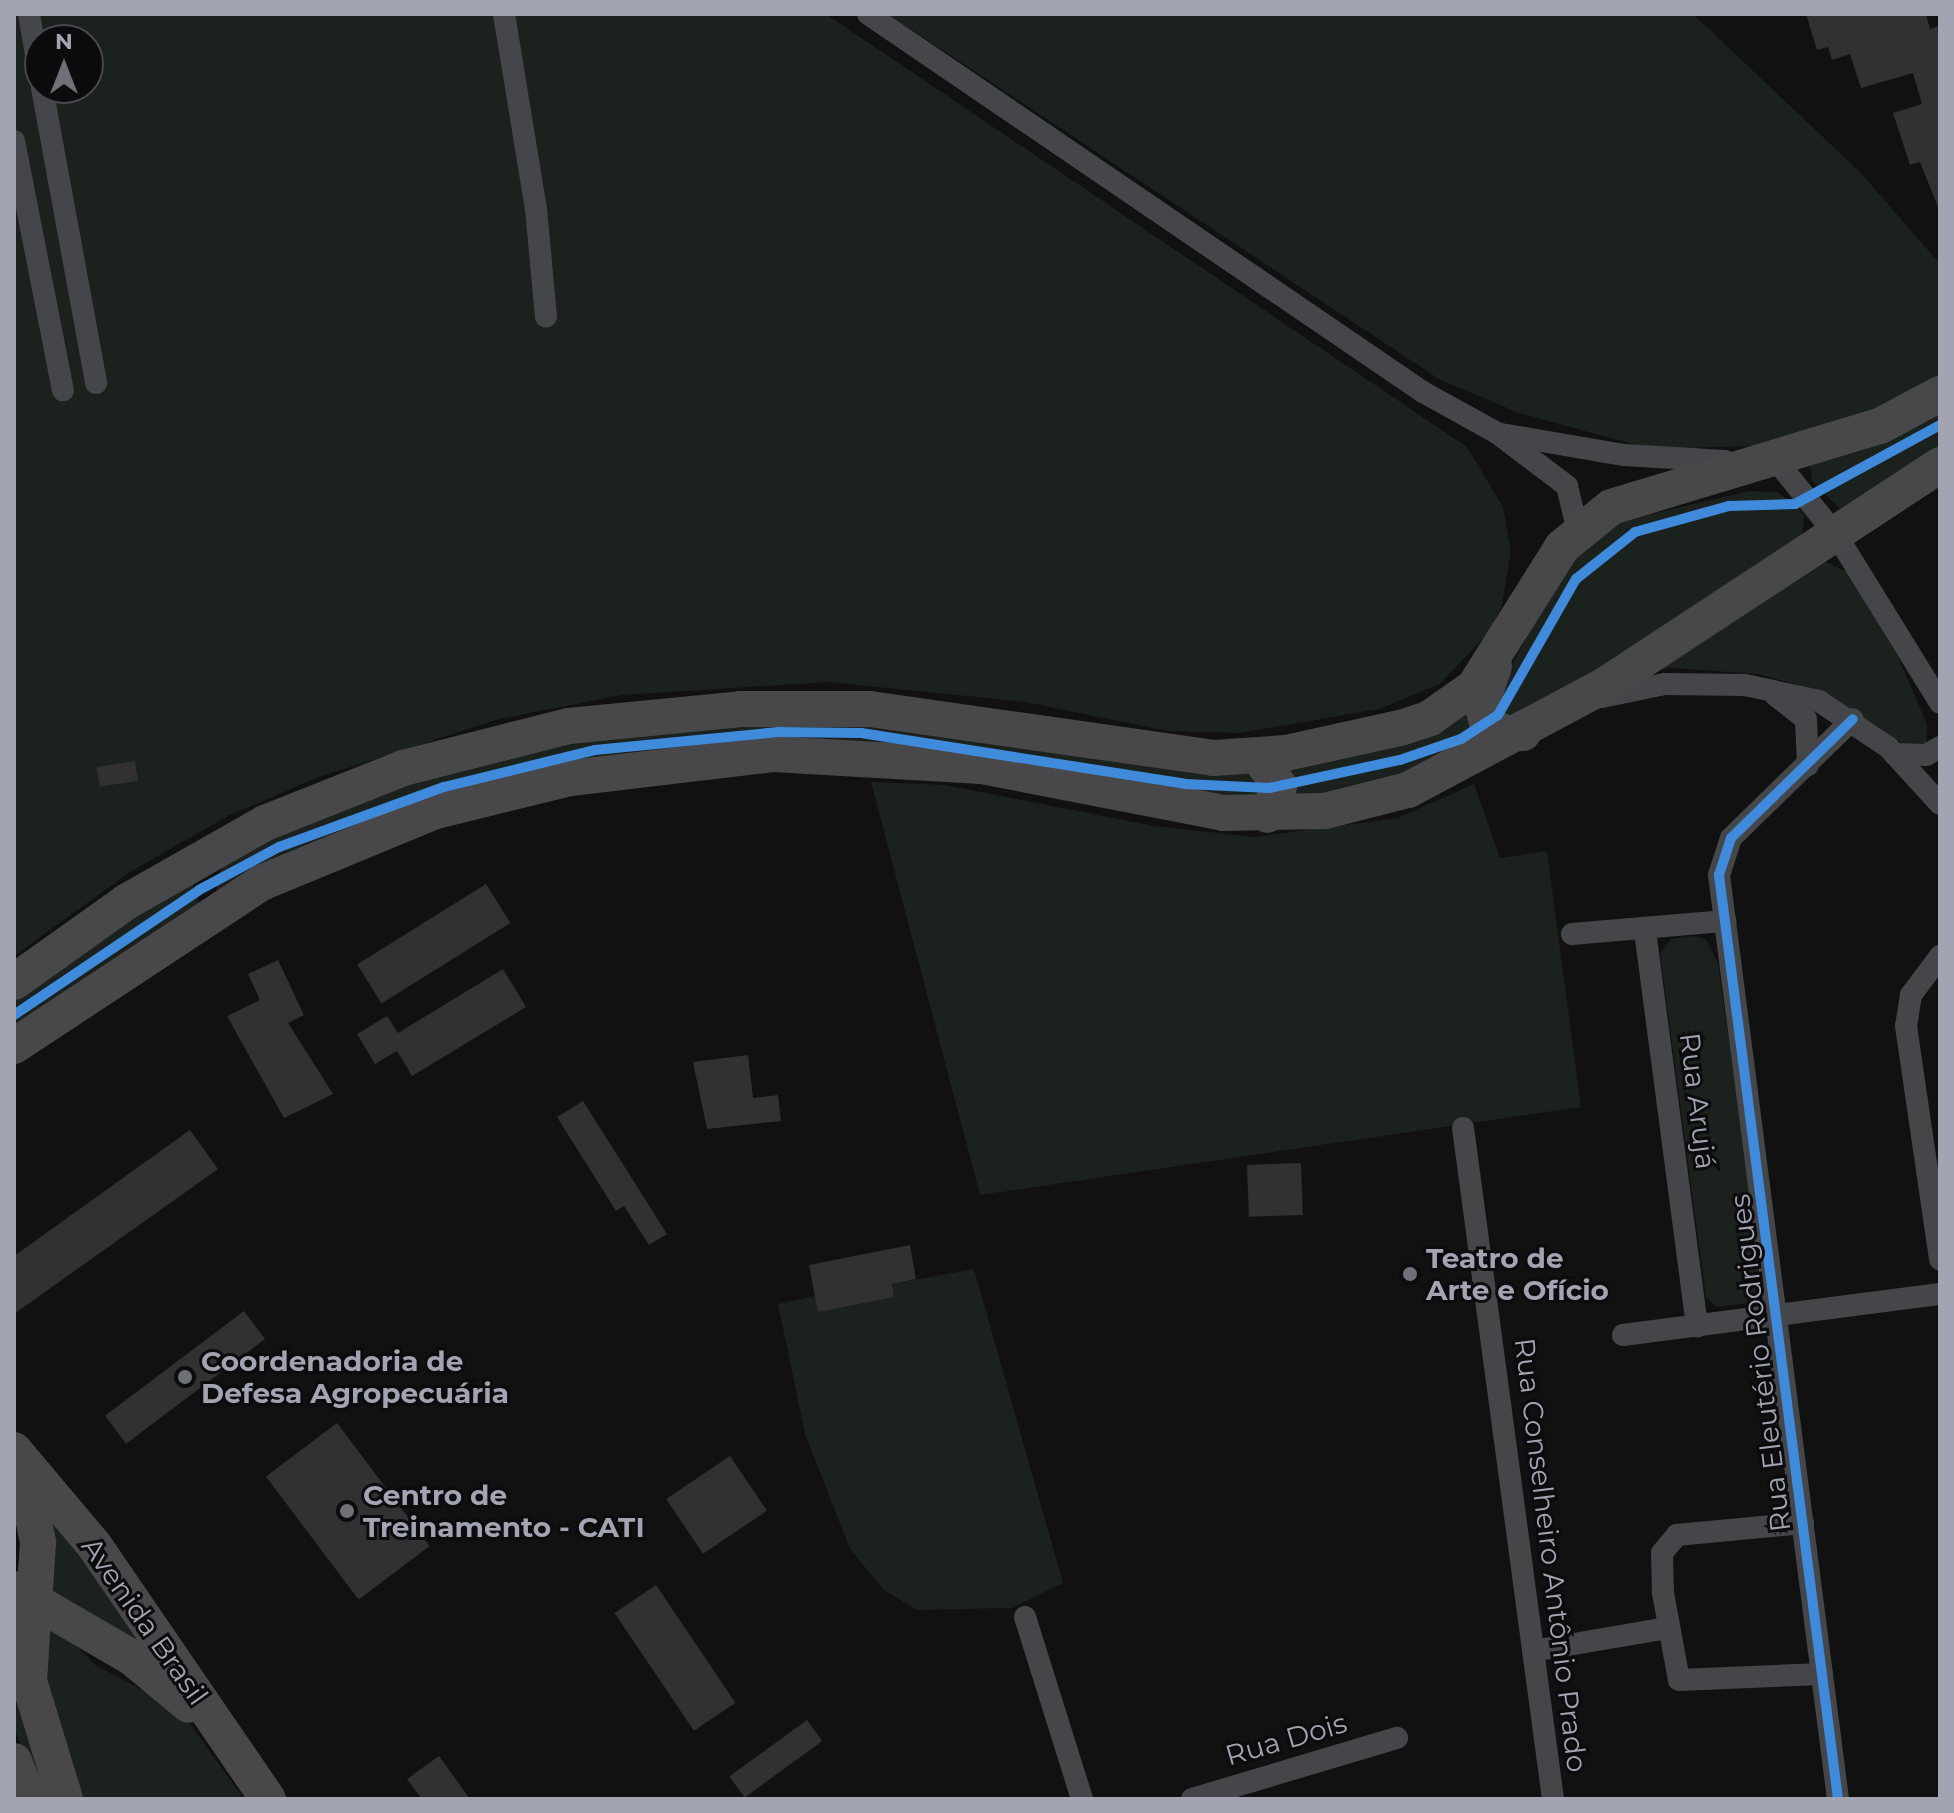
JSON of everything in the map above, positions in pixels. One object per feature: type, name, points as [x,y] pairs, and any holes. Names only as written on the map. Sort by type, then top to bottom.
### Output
[{"type":"main road","points":[[14,982],[191,862],[327,796],[403,768],[527,734],[651,714],[870,709],[1132,751],[1259,757],[1430,718],[1474,687],[1502,646],[1544,571],[1578,532],[1611,507],[1646,493],[1775,459],[1880,426],[1940,394]]},
{"type":"main road","points":[[14,1046],[57,1022],[261,883],[436,811],[666,761],[883,756],[1267,815],[1325,811],[1408,790],[1556,714],[1850,527],[1940,465]]},
{"type":"main road","points":[[1850,527],[1940,485]]},
{"type":"main road","points":[[1502,646],[1482,712],[1495,731],[1523,733]]},
{"type":"main road","points":[[1259,757],[1279,786],[1267,815]]},
{"type":"main road","points":[[191,862],[207,885],[205,919]]},
{"type":"main road","points":[[14,1064],[57,1022]]},
{"type":"main road","points":[[14,1451],[37,1513],[22,1594],[29,1681],[65,1799]]},
{"type":"main road","name":"Avenida Brasil","points":[[14,1451],[94,1545],[268,1799]]},
{"type":"main road","points":[[22,1594],[131,1657],[228,1742]]},
{"type":"main road","points":[[14,1761],[29,1799]]},
{"type":"street","points":[[504,14],[536,209],[546,317]]},
{"type":"street","points":[[868,14],[1423,392],[1497,433],[1567,486],[1578,532]]},
{"type":"street","points":[[45,104],[96,383]]},
{"type":"street","points":[[14,141],[63,390]]},
{"type":"street","points":[[1497,433],[1659,459],[1775,459],[1850,527],[1935,680],[1940,703]]},
{"type":"street","points":[[1556,714],[1665,684],[1745,685],[1819,701],[1853,719],[1894,754],[1940,804]]},
{"type":"street","points":[[1745,685],[1793,704],[1806,719],[1808,765]]},
{"type":"street","name":"Rua Eleutério Rodrigues","points":[[1838,1799],[1781,1318],[1719,875],[1731,838],[1853,719]]},
{"type":"street","points":[[1894,754],[1926,755],[1940,747]]},
{"type":"street","points":[[1572,934],[1645,931],[1725,921]]},
{"type":"street","name":"Rua Arujá","points":[[1645,931],[1697,1327]]},
{"type":"street","points":[[1940,956],[1911,995],[1906,1026],[1940,1260]]},
{"type":"street","name":"Rua Conselheiro Antônio Prado","points":[[1463,1128],[1553,1799]]},
{"type":"street","points":[[1623,1335],[1781,1318],[1940,1294]]},
{"type":"street","points":[[1803,1523],[1677,1535],[1661,1561],[1668,1628],[1675,1673],[1685,1682],[1822,1674]]},
{"type":"street","points":[[1025,1617],[1082,1799]]},
{"type":"street","points":[[1533,1651],[1668,1628]]},
{"type":"street","name":"Rua Dois","points":[[1192,1799],[1397,1738]]},
{"type":"shaded area","points":[[14,14],[826,14],[1467,447],[1503,507],[1511,551],[1502,605],[1490,631],[1440,684],[1379,709],[1239,733],[1168,731],[1025,702],[829,682],[622,695],[499,719],[316,778],[228,816],[130,872],[14,956]]},
{"type":"shaded area","points":[[888,14],[1693,14],[1860,172],[1940,264],[1940,377],[1871,415],[1755,446],[1651,449],[1519,413],[1439,379]]},
{"type":"shaded area","points":[[1940,406],[1940,453],[1842,511],[1812,481],[1810,461]]},
{"type":"shaded area","points":[[1749,491],[1777,492],[1795,504],[1804,515],[1802,540],[1529,718],[1500,723],[1493,700],[1566,565],[1617,522]]},
{"type":"shaded area","points":[[1822,560],[1847,572],[1897,655],[1927,724],[1926,745],[1905,745],[1827,693],[1758,674],[1672,668],[1635,674]]},
{"type":"shaded area","points":[[1467,709],[1480,735],[1403,777],[1297,800],[1292,769]]},
{"type":"shaded area","points":[[780,717],[1262,770],[1268,798],[660,754],[216,891],[222,863],[345,803],[518,748]]},
{"type":"shaded area","points":[[871,782],[945,785],[1154,826],[1253,837],[1398,818],[1474,784],[1500,858],[1547,851],[1581,1107],[980,1195]]},
{"type":"shaded area","points":[[191,879],[199,902],[14,1041],[14,997]]},
{"type":"shaded area","points":[[1694,936],[1706,939],[1718,964],[1764,1284],[1752,1303],[1717,1307],[1706,1297],[1660,954],[1671,939]]},
{"type":"shaded area","points":[[974,1269],[1063,1583],[1012,1608],[917,1610],[884,1590],[850,1549],[805,1434],[778,1304],[815,1296],[894,1297],[892,1284]]},
{"type":"shaded area","points":[[46,1508],[156,1654],[43,1591]]},
{"type":"shaded area","points":[[14,1603],[56,1799],[43,1799],[14,1728]]},
{"type":"shaded area","points":[[42,1624],[65,1634],[95,1665],[180,1710],[244,1799],[78,1799],[52,1731]]},
{"type":"building","points":[[1806,14],[1926,14],[1930,29],[1940,26],[1940,212],[1920,162],[1910,165],[1893,113],[1922,104],[1913,73],[1861,88],[1850,54],[1832,60],[1828,47],[1817,50]]},
{"type":"building","points":[[135,761],[138,781],[100,787],[96,767]]},
{"type":"building","points":[[486,884],[510,923],[381,1004],[357,965]]},
{"type":"building","points":[[278,960],[304,1015],[288,1023],[333,1094],[284,1118],[227,1016],[260,1000],[248,974]]},
{"type":"building","points":[[503,969],[526,1007],[412,1076],[397,1051],[375,1064],[357,1034],[387,1016],[398,1033]]},
{"type":"building","points":[[748,1055],[753,1098],[778,1095],[781,1121],[707,1129],[693,1062]]},
{"type":"building","points":[[583,1101],[667,1234],[649,1245],[624,1206],[616,1211],[557,1117]]},
{"type":"building","points":[[190,1130],[218,1169],[14,1314],[14,1256]]},
{"type":"building","points":[[1301,1163],[1303,1215],[1249,1217],[1247,1165]]},
{"type":"building","points":[[910,1245],[916,1279],[892,1284],[894,1297],[818,1312],[809,1265]]},
{"type":"building","name":"Coordenadoria de Defesa Agropecuária","points":[[244,1311],[265,1339],[126,1444],[105,1416]]},
{"type":"building","name":"Centro de Treinamento - CATI","points":[[337,1423],[430,1546],[359,1600],[266,1477]]},
{"type":"building","points":[[730,1456],[767,1511],[703,1554],[666,1499]]},
{"type":"building","points":[[656,1585],[735,1703],[694,1731],[615,1613]]},
{"type":"building","points":[[807,1720],[822,1741],[745,1797],[729,1776]]},
{"type":"building","points":[[439,1756],[470,1799],[422,1799],[407,1779]]},
{"type":"cycle path","points":[[14,1015],[199,890],[279,847],[444,787],[595,750],[778,732],[861,733],[1185,784],[1269,788],[1400,760],[1461,739],[1498,715],[1576,579],[1635,532],[1729,506],[1795,504],[1940,425]]},
{"type":"cycle path","points":[[1838,1799],[1719,875],[1731,838],[1853,719]]},
{"type":"place","name":"Teatro de Arte e Ofício","points":[[1410,1274]]},
{"type":"place","name":"Coordenadoria de Defesa Agropecuária","points":[[185,1377]]},
{"type":"place","name":"Centro de Treinamento - CATI","points":[[347,1511]]}]
